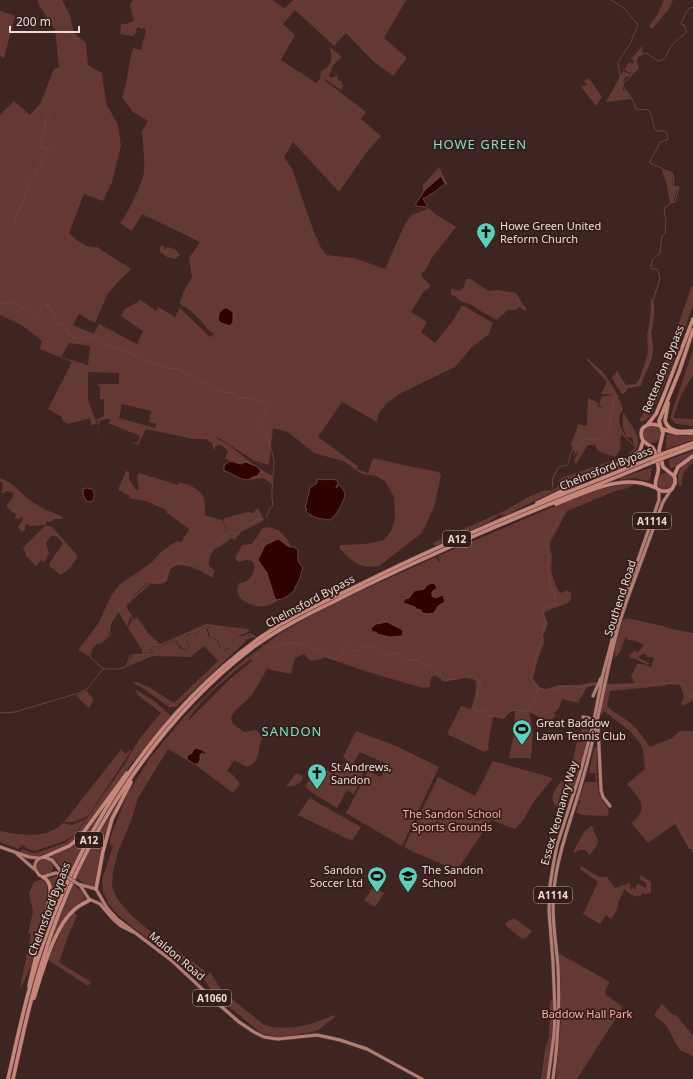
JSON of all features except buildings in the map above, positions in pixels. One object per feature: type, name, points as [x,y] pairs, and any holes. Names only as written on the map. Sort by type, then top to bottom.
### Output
[{"type":"highway","name":"Rettendon Bypass","points":[[647,424],[656,414],[693,319]]},
{"type":"highway","name":"Rettendon Bypass","points":[[674,476],[665,469],[662,462],[659,450],[662,433],[659,418],[672,390],[693,330]]},
{"type":"highway","points":[[672,390],[665,418],[666,424],[671,429],[693,432]]},
{"type":"highway","points":[[693,432],[676,433],[652,424],[647,424],[642,430],[641,437],[643,441],[652,447],[656,453],[658,468],[655,482],[657,489],[663,491],[671,490],[675,484],[674,476],[678,467],[693,456]]},
{"type":"highway","name":"A12","points":[[496,523],[632,457],[640,451],[643,441]]},
{"type":"highway","name":"Chelmsford Bypass","points":[[269,634],[381,578],[479,534],[693,443]]},
{"type":"highway","name":"Chelmsford Bypass","points":[[665,455],[693,447]]},
{"type":"highway","name":"Chelmsford Bypass","points":[[8,1079],[26,1003],[41,950],[68,880],[103,814],[135,764],[163,729],[218,672],[281,624],[401,564],[469,533],[653,460]]},
{"type":"highway","name":"A12","points":[[479,534],[608,485],[634,481],[657,489]]},
{"type":"highway","name":"Chelmsford Bypass","points":[[13,1079],[42,960],[71,883],[105,820],[141,764],[167,731],[186,709],[251,647]]},
{"type":"highway","name":"A12","points":[[44,857],[69,846],[80,836],[122,778],[135,764]]},
{"type":"highway","name":"A12","points":[[98,891],[105,844],[112,819],[141,764]]},
{"type":"highway","name":"A12","points":[[26,1003],[50,896],[49,884],[43,877]]},
{"type":"highway","name":"A12","points":[[26,1027],[47,960],[60,929],[73,910],[81,904],[92,900]]},
{"type":"main road","name":"Southend Road","points":[[603,674],[623,601],[642,552],[659,500],[657,489]]},
{"type":"main road","name":"Southend Road","points":[[598,717],[613,649],[627,600],[663,502],[671,490]]},
{"type":"main road","points":[[593,696],[603,674]]},
{"type":"main road","name":"Essex Yeomanry Way","points":[[548,1079],[554,1034],[555,1011],[553,962],[548,911],[550,885],[557,845],[579,778],[603,674]]},
{"type":"main road","points":[[583,717],[591,720],[592,725]]},
{"type":"main road","points":[[598,717],[601,790],[603,797],[610,806]]},
{"type":"main road","name":"Essex Yeomanry Way","points":[[553,1079],[558,1040],[559,1010],[553,890],[556,867],[583,778],[598,717]]},
{"type":"main road","points":[[0,847],[34,859],[44,857],[50,858],[63,874],[78,884],[98,891],[98,898],[92,900],[86,896],[78,884]]},
{"type":"main road","points":[[17,854],[43,877],[58,873],[63,874]]},
{"type":"main road","points":[[35,870],[35,863],[39,858]]},
{"type":"main road","points":[[50,875],[54,870],[54,864]]},
{"type":"main road","points":[[86,896],[87,890],[92,888]]},
{"type":"main road","name":"Maldon Road","points":[[98,891],[111,913],[134,933]]},
{"type":"main road","name":"Maldon Road","points":[[92,900],[100,904],[116,922],[171,960],[239,1022],[258,1035],[278,1039],[314,1035],[340,1040],[367,1049],[422,1079]]},
{"type":"green space","points":[[37,0],[62,0],[70,15],[74,33],[86,43],[88,65],[102,73],[106,103],[118,125],[121,146],[112,182],[103,201],[84,194],[69,233],[75,239],[89,246],[97,247],[131,269],[107,295],[95,323],[79,314],[73,325],[94,334],[99,324],[137,344],[143,331],[121,316],[125,309],[141,300],[156,311],[158,307],[175,317],[180,308],[210,337],[215,334],[208,329],[192,312],[180,304],[182,295],[192,277],[189,258],[200,242],[142,214],[132,231],[120,223],[127,213],[143,177],[144,162],[142,131],[148,121],[133,112],[122,97],[126,85],[133,48],[141,50],[146,30],[138,27],[135,31],[137,32],[133,36],[120,34],[121,24],[134,21],[130,5],[133,0],[273,0],[283,8],[293,0],[406,0],[384,38],[407,58],[393,76],[373,61],[346,33],[334,46],[295,10],[283,24],[295,35],[281,60],[316,83],[320,79],[321,71],[329,65],[332,56],[330,50],[331,48],[342,57],[333,65],[329,76],[331,78],[336,76],[338,77],[338,80],[342,82],[343,87],[341,90],[325,79],[324,80],[366,112],[361,119],[381,136],[366,153],[339,192],[293,142],[284,157],[292,169],[316,238],[326,255],[354,258],[385,269],[406,222],[412,215],[429,208],[435,214],[456,227],[431,259],[426,270],[421,273],[422,277],[430,285],[428,289],[424,291],[411,312],[427,322],[421,332],[435,343],[454,319],[462,305],[493,323],[489,334],[471,348],[455,367],[401,393],[387,403],[382,409],[378,414],[377,422],[342,402],[318,437],[358,466],[357,469],[368,473],[373,458],[439,472],[441,476],[434,507],[422,533],[379,566],[372,567],[357,564],[340,549],[340,545],[366,544],[384,540],[391,531],[395,520],[394,497],[385,481],[376,476],[362,474],[343,461],[314,453],[288,432],[273,428],[269,465],[255,461],[219,438],[215,437],[272,476],[272,484],[263,478],[248,480],[257,476],[261,470],[225,459],[228,451],[220,444],[218,446],[216,445],[214,451],[212,443],[206,439],[193,439],[146,429],[138,445],[131,442],[137,443],[140,436],[108,423],[111,421],[108,419],[100,420],[99,427],[97,419],[104,416],[104,399],[100,399],[100,386],[96,385],[119,384],[119,373],[88,372],[88,400],[97,424],[91,425],[90,418],[68,424],[62,420],[62,417],[48,409],[72,362],[40,349],[42,341],[23,326],[0,315],[0,115],[14,101],[30,115],[40,104],[54,69],[59,67],[55,30]],"holes":[[[69,343],[90,346],[88,365],[61,357]],[[122,404],[151,411],[149,422],[156,424],[155,428],[119,418]]]},
{"type":"green space","points":[[664,0],[673,0],[669,9],[652,29],[649,26],[658,14]]},
{"type":"green space","points":[[0,11],[15,16],[4,58],[0,56]]},
{"type":"green space","points":[[642,46],[643,54],[635,61],[638,68],[633,74],[624,70],[629,62],[633,64],[634,61],[632,59],[629,61]]},
{"type":"green space","points":[[623,71],[632,75],[625,77],[622,87],[623,91],[628,93],[632,99],[606,102]]},
{"type":"green space","points":[[589,78],[602,97],[596,106],[581,87],[581,84],[583,86],[587,85],[584,81]]},
{"type":"green space","points":[[439,167],[448,185],[445,184],[442,179],[430,186],[423,194],[423,185]]},
{"type":"green space","points":[[663,170],[673,175],[672,185],[678,187],[672,203],[670,203]]},
{"type":"green space","points":[[162,245],[165,247],[164,250],[168,247],[176,250],[180,255],[175,259],[167,257],[160,252],[160,247]]},
{"type":"green space","points":[[466,279],[471,279],[488,291],[498,290],[516,293],[526,309],[525,311],[520,307],[515,310],[508,310],[497,320],[472,305],[458,300],[451,294],[451,289],[459,291],[464,287]]},
{"type":"green space","points":[[693,285],[693,306],[668,375],[651,415],[645,421],[641,422],[639,420],[647,408],[660,377]]},
{"type":"green space","points":[[651,297],[654,310],[651,326],[653,353],[651,360],[641,386],[628,388],[624,393],[621,393],[612,378],[617,371],[626,385],[636,384],[640,378],[648,353],[647,336],[650,319]]},
{"type":"green space","points":[[692,352],[693,375],[682,393],[673,418],[693,419],[693,426],[676,424],[670,418]]},
{"type":"green space","points":[[587,358],[603,372],[615,390],[623,409],[619,419],[622,431],[628,439],[634,444],[632,438],[627,437],[623,429],[623,414],[635,430],[638,446],[635,451],[629,455],[635,447],[621,434],[620,450],[615,457],[598,451],[595,445],[588,445],[576,464],[574,462],[578,451],[573,456],[575,449],[571,452],[573,447],[570,445],[578,424],[585,426],[587,425],[588,398],[597,402],[598,406],[604,410],[599,405],[601,397],[611,395],[601,394],[607,382],[586,359]]},
{"type":"green space","points":[[652,425],[658,428],[661,434],[658,440],[652,443],[646,440],[643,434],[646,428]]},
{"type":"green space","points":[[668,434],[683,436],[693,434],[693,440],[666,449],[666,437]]},
{"type":"green space","points":[[693,451],[693,454],[671,469],[668,461]]},
{"type":"green space","points":[[647,452],[650,457],[600,477],[599,476],[599,475]]},
{"type":"green space","points":[[622,457],[512,512],[503,516],[500,514],[489,522],[435,546],[433,543],[506,510],[530,496],[545,490],[550,491],[555,489],[558,486],[559,480],[564,477]]},
{"type":"green space","points":[[693,460],[683,475],[682,485],[679,486],[678,477],[680,470]]},
{"type":"green space","points":[[652,468],[650,479],[648,481],[634,478],[620,480],[620,478]]},
{"type":"green space","points":[[126,471],[129,472],[129,479],[136,490],[139,490],[137,476],[139,473],[178,485],[179,482],[194,487],[204,498],[205,515],[222,520],[229,535],[223,520],[225,518],[248,512],[253,513],[258,508],[263,521],[241,532],[235,540],[231,538],[211,554],[209,566],[215,571],[213,578],[194,568],[177,565],[169,572],[167,581],[162,584],[151,584],[149,582],[150,584],[126,606],[132,616],[127,627],[118,611],[110,625],[108,636],[102,642],[99,642],[93,646],[89,656],[78,650],[98,624],[111,596],[119,585],[151,563],[161,552],[177,541],[181,542],[189,530],[167,513],[166,510],[146,501],[129,498],[130,496],[118,490]],"holes":[[[147,582],[149,582],[122,607]]]},
{"type":"green space","points":[[662,473],[668,473],[673,478],[671,487],[668,489],[662,489],[657,484],[657,478]]},
{"type":"green space","points":[[0,478],[11,484],[36,504],[63,517],[62,519],[55,519],[50,522],[47,521],[45,525],[30,526],[27,524],[25,526],[25,530],[22,532],[18,527],[23,520],[22,517],[18,519],[15,518],[16,514],[6,506],[12,499],[14,493],[7,491],[1,493],[3,487]]},
{"type":"green space","points":[[634,483],[628,488],[618,490],[567,511],[550,543],[552,555],[551,569],[553,578],[558,590],[561,593],[567,590],[571,593],[571,600],[566,604],[544,613],[548,624],[543,636],[544,643],[533,678],[539,687],[546,689],[559,685],[580,685],[593,682],[608,684],[635,683],[631,677],[637,664],[642,664],[656,669],[651,667],[654,658],[647,657],[645,654],[640,655],[639,658],[649,663],[648,665],[630,658],[629,655],[634,651],[638,652],[644,645],[636,641],[628,640],[627,637],[625,638],[620,652],[614,659],[616,642],[622,621],[626,618],[693,633],[693,700],[683,706],[681,704],[684,697],[680,685],[669,684],[664,686],[610,691],[607,706],[632,724],[650,747],[672,738],[680,731],[693,731],[693,850],[691,848],[689,849],[675,824],[648,843],[631,823],[637,818],[642,808],[636,794],[627,784],[645,769],[643,750],[640,743],[630,731],[604,711],[602,715],[600,714],[606,687],[597,685],[587,687],[578,703],[562,699],[559,708],[554,713],[556,715],[549,722],[529,712],[533,731],[531,758],[509,758],[514,734],[515,711],[507,714],[504,719],[493,717],[488,745],[489,750],[484,752],[447,734],[461,706],[471,709],[476,691],[476,681],[464,678],[445,681],[434,676],[431,678],[430,687],[423,688],[324,657],[322,659],[311,661],[304,654],[295,658],[291,674],[267,669],[252,695],[235,711],[231,717],[233,724],[244,732],[256,730],[263,737],[257,758],[252,764],[247,767],[234,760],[227,771],[234,776],[240,784],[233,793],[197,766],[168,749],[138,798],[131,821],[118,852],[113,871],[112,887],[118,900],[131,915],[146,928],[205,971],[198,976],[117,914],[108,903],[103,891],[102,880],[113,846],[110,844],[110,838],[127,795],[149,759],[185,716],[234,668],[279,634],[343,599],[436,557],[440,562],[438,556],[560,504],[596,491]],"holes":[[[251,659],[252,661],[230,679],[188,721],[198,706],[207,697],[226,679]],[[196,748],[207,754],[202,753],[196,765],[187,759]]]},
{"type":"green space","points":[[46,525],[52,527],[78,556],[70,568],[61,575],[49,566],[51,560],[63,543],[56,536],[51,536],[46,543],[49,553],[44,563],[41,560],[36,566],[26,556],[23,548]]},
{"type":"green space","points":[[268,527],[279,531],[291,547],[274,542],[265,545],[258,560],[267,573],[275,599],[280,599],[267,606],[254,606],[240,598],[237,589],[239,583],[248,580],[254,572],[254,564],[247,560],[238,562],[235,558],[242,545],[252,544],[263,528]]},
{"type":"green space","points":[[133,617],[134,620],[137,617],[148,633],[160,644],[206,624],[248,629],[250,631],[233,640],[230,647],[224,649],[220,646],[219,640],[211,636],[209,627],[204,628],[195,635],[187,635],[185,640],[188,646],[187,649],[173,639],[161,646],[153,645],[150,652],[142,653],[142,650],[128,628]]},
{"type":"green space","points":[[206,628],[209,637],[218,641],[219,647],[225,651],[230,648],[233,642],[241,637],[251,635],[255,637],[249,638],[176,707],[169,707],[143,688],[132,683],[137,682],[152,689],[174,703],[218,661],[204,646],[191,657],[152,656],[127,667],[129,662],[133,656],[151,653],[153,652],[152,648],[155,646],[161,647],[174,641],[181,649],[188,651],[190,648],[186,640],[188,636],[191,635],[196,637]]},
{"type":"green space","points":[[86,690],[94,700],[89,708],[76,696]]},
{"type":"green space","points":[[135,690],[153,700],[171,716],[131,764],[87,826],[75,839],[61,848],[36,857],[20,853],[22,849],[31,853],[36,853],[65,843],[76,834],[124,765],[140,738],[161,713],[138,695]]},
{"type":"green space","points":[[586,725],[589,732],[571,797],[567,806],[559,808],[554,803],[553,795],[572,762],[578,736]]},
{"type":"green space","points":[[356,731],[394,745],[439,767],[402,846],[346,813],[368,771],[381,777],[387,764],[360,752],[354,762],[356,767],[364,772],[354,794],[347,790],[337,808],[311,792],[305,786],[320,766],[334,774],[347,760],[343,757]]},
{"type":"green space","points":[[123,747],[122,750],[126,754],[130,750],[131,751],[88,816],[74,822],[64,822]]},
{"type":"green space","points":[[597,747],[598,789],[602,800],[608,807],[609,811],[607,816],[581,815],[576,812],[578,808],[577,804],[581,803],[579,799],[585,782],[596,782],[595,773],[589,773],[594,748]]},
{"type":"green space","name":"The Sandon School Sports Grounds","points":[[493,761],[553,778],[535,800],[522,822],[515,829],[491,820],[456,872],[404,847],[438,777],[475,796]]},
{"type":"green space","points":[[296,773],[303,776],[301,781],[295,785],[286,787]]},
{"type":"green space","points":[[310,797],[361,827],[352,841],[298,815]]},
{"type":"green space","points":[[109,799],[110,800],[89,835],[69,874],[50,856],[67,849],[79,839]]},
{"type":"green space","points":[[116,805],[117,806],[109,824],[103,845],[95,887],[87,885],[76,878],[91,847]]},
{"type":"green space","points":[[86,819],[74,835],[64,841],[35,851],[22,845],[19,849],[0,842],[0,831],[25,835],[41,834],[49,832],[63,823],[71,825]]},
{"type":"green space","points":[[591,826],[594,828],[593,831],[598,841],[595,849],[589,855],[586,850],[579,850],[574,853],[574,850],[584,832]]},
{"type":"green space","points":[[45,859],[52,864],[53,867],[48,874],[45,875],[38,870],[37,867],[42,860]]},
{"type":"green space","points":[[581,866],[599,877],[607,877],[615,888],[630,883],[630,888],[632,890],[632,887],[636,890],[636,886],[639,884],[645,888],[647,886],[645,882],[639,879],[641,875],[651,882],[651,893],[642,893],[641,896],[634,896],[625,889],[619,900],[617,910],[611,919],[606,915],[600,924],[583,914],[598,882],[580,869]]},
{"type":"green space","points":[[59,875],[66,879],[49,920],[39,951],[51,885],[49,879]]},
{"type":"green space","points":[[42,879],[47,884],[47,897],[31,966],[20,988],[31,934],[28,933],[33,912],[29,893],[34,882]]},
{"type":"green space","points":[[73,884],[82,892],[86,901],[71,910],[47,955],[52,935]]},
{"type":"green space","points":[[374,886],[384,893],[375,907],[364,900]]},
{"type":"green space","points":[[74,912],[77,916],[59,962],[91,982],[88,986],[48,960],[64,925]]},
{"type":"green space","points":[[514,918],[532,931],[527,937],[522,939],[505,925],[508,921]]},
{"type":"green space","name":"Baddow Hall Park","points":[[558,953],[610,982],[605,990],[606,995],[623,1007],[577,1079],[556,1079],[561,1017],[561,984]]},
{"type":"green space","points":[[210,972],[222,991],[263,1024],[268,1026],[280,1028],[299,1027],[334,1015],[335,1017],[313,1032],[279,1037],[268,1035],[260,1032],[214,995],[204,979]]},
{"type":"green space","points":[[553,998],[554,1005],[550,1054],[546,1079],[541,1079],[545,1050],[549,1037],[550,1002]]},
{"type":"green space","points":[[662,1004],[673,1015],[675,1014],[693,1036],[693,1056],[680,1050],[666,1025],[654,1015]]},
{"type":"shaded area","points":[[441,176],[445,184],[423,199],[427,207],[416,206],[416,203],[425,190]]},
{"type":"shaded area","points":[[224,308],[227,308],[233,312],[233,322],[230,326],[221,323],[218,320],[219,313]]},
{"type":"shaded area","points":[[230,461],[241,464],[245,462],[256,466],[261,471],[257,476],[248,480],[241,478],[224,471],[224,465]]},
{"type":"shaded area","points":[[317,479],[337,480],[338,483],[336,488],[339,485],[345,495],[335,515],[330,520],[314,517],[306,511],[307,509],[305,508],[310,488],[317,483]]},
{"type":"shaded area","points":[[83,489],[92,489],[94,492],[94,497],[91,502],[86,501],[83,494]]},
{"type":"shaded area","points":[[278,539],[287,546],[294,547],[298,550],[298,561],[303,568],[294,591],[285,598],[275,599],[267,573],[258,560],[265,545]]},
{"type":"shaded area","points":[[432,583],[435,584],[437,588],[432,592],[432,596],[435,598],[443,595],[445,602],[438,606],[434,613],[422,613],[421,610],[403,603],[405,599],[409,598],[414,591],[424,589],[427,585]]},
{"type":"shaded area","points":[[387,622],[401,629],[403,631],[402,636],[390,637],[372,632],[371,628],[376,624]]},
{"type":"shaded area","points":[[196,748],[202,750],[207,755],[202,753],[198,764],[194,764],[187,759],[187,756]]},
{"type":"waterway","points":[[611,0],[624,8],[638,25],[630,44],[618,62],[622,90],[627,93]]},
{"type":"waterway","points":[[623,393],[627,388],[639,385],[643,371],[650,361],[652,351],[650,333],[653,323],[653,300],[660,279],[658,270],[651,268],[652,260],[660,253],[662,236],[666,232],[664,209],[670,203],[675,202],[679,187],[673,186],[674,177],[672,173],[650,163],[659,143],[668,139],[667,133],[665,131],[657,131],[648,110],[636,109],[623,84],[638,68],[636,60],[638,56],[646,53],[658,61],[666,57],[670,47],[687,32],[684,25],[681,24],[687,11],[691,7],[693,8]]},
{"type":"waterway","points":[[16,223],[15,218],[23,203],[30,182],[35,176],[41,162],[50,154],[52,149],[40,147],[43,138],[42,136],[45,132],[45,122],[50,112]]},
{"type":"waterway","points":[[0,303],[7,304],[14,302],[39,316],[42,314],[40,307],[49,304],[49,310],[54,312],[54,321],[66,326],[67,333],[74,338],[88,336],[166,368],[177,369],[192,375],[221,392],[232,393],[236,398],[254,398],[266,405],[265,413],[259,425],[266,431],[274,462],[272,490],[273,506],[270,508],[266,517]]},
{"type":"waterway","points":[[552,489],[553,478],[559,466],[566,466],[571,453],[582,441],[587,439],[598,439],[609,429],[614,400],[617,395]]},
{"type":"waterway","points":[[260,643],[266,648],[291,643],[306,645],[311,649],[321,651],[324,655],[334,659],[341,656],[344,645],[348,644],[353,650],[359,652],[363,647],[372,646],[383,657],[399,653],[407,660],[418,660],[426,666],[432,668],[436,673],[441,674],[443,680],[446,681],[466,676],[475,677],[481,687],[477,692],[478,700],[475,704],[476,711],[485,712],[489,715],[504,718],[509,712],[514,710],[527,712],[533,702],[538,688],[535,686],[530,677],[533,673],[535,658],[543,640],[542,634],[546,622],[543,616],[543,610],[546,606],[555,604],[555,594],[551,587],[547,565],[549,558],[546,541],[554,530],[562,512],[561,508]]},
{"type":"waterway","points":[[103,669],[91,658],[90,655],[92,648],[97,643],[101,643],[110,635],[110,626],[112,621],[138,590],[151,581],[163,582],[170,567],[178,563],[188,565],[195,562],[211,548],[212,544],[221,540],[221,537],[224,535],[227,536],[231,532],[236,535],[248,524],[264,519]]},
{"type":"waterway","points":[[0,713],[15,712],[79,693],[88,688],[103,669],[117,669],[126,667],[130,656],[150,653],[154,645],[164,646],[172,640],[188,650],[189,648],[185,641],[186,638],[190,635],[196,636],[202,630],[208,628],[211,637],[219,640],[221,648],[226,650],[234,640],[249,634],[255,636],[257,639]]},
{"type":"waterway","points":[[609,686],[632,686],[634,684],[646,685],[657,683],[683,684],[687,693],[693,696]]},
{"type":"waterway","points":[[538,688],[547,691],[566,686],[578,687],[596,684]]},
{"type":"waterway","points":[[675,819],[693,852]]},
{"type":"place","name":"Howe Green United Reform Church","points":[[486,249]]},
{"type":"place","name":"Great Baddow Lawn Tennis Club","points":[[522,746]]},
{"type":"place","name":"St Andrews, Sandon","points":[[317,790]]},
{"type":"place","name":"Sandon Soccer Ltd","points":[[377,893]]},
{"type":"place","name":"The Sandon School","points":[[408,893]]},
{"type":"district","name":"HOWE GREEN","points":[[480,144]]},
{"type":"district","name":"SANDON","points":[[292,731]]}]
